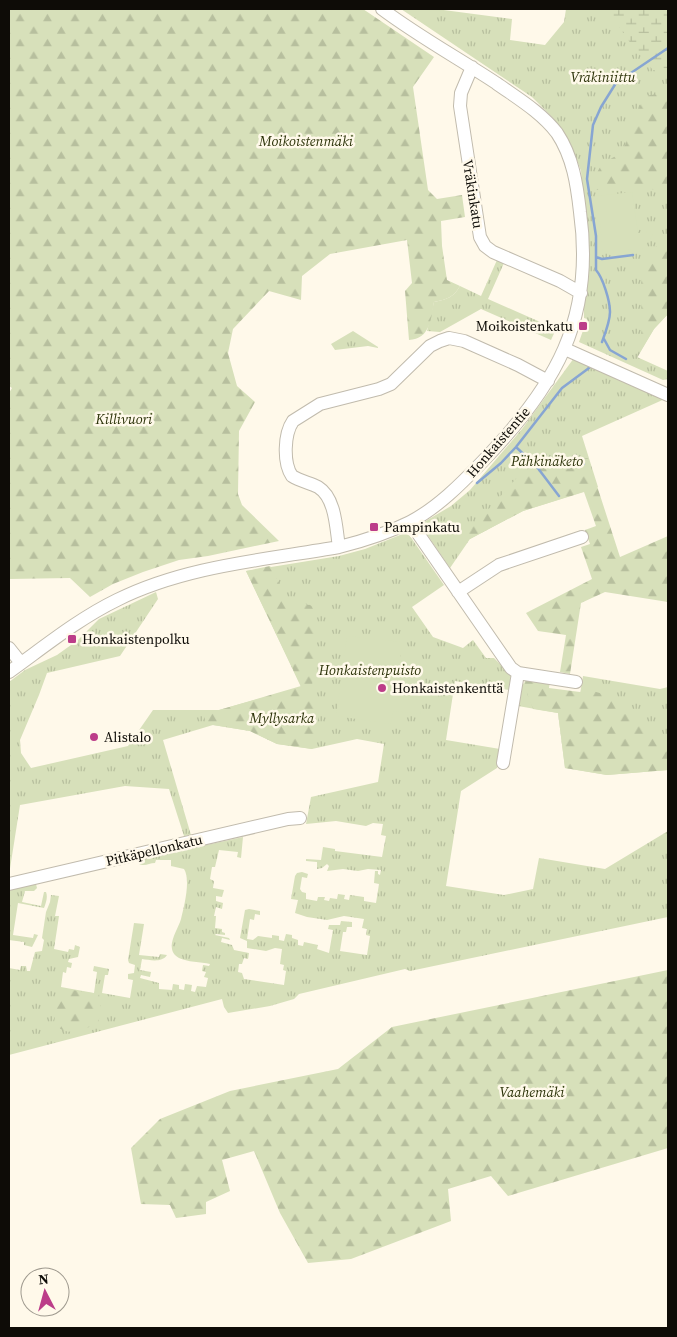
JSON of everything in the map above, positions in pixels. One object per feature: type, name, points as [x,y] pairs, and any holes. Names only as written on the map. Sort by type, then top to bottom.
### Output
[{"type":"street","name":"Honkaistentie","points":[[9,672],[98,610],[159,582],[197,571],[339,547],[362,541],[410,522],[434,506],[464,481],[513,427],[548,381],[565,349],[575,320],[581,293],[584,253],[583,228],[573,170],[567,150],[556,133],[533,108],[382,9]]},
{"type":"street","name":"Vräkinkatu","points":[[472,67],[461,93],[460,106],[480,237],[485,246],[493,252],[560,281],[581,293]]},
{"type":"street","points":[[339,547],[332,508],[326,494],[317,486],[292,476],[287,466],[287,436],[293,422],[320,404],[392,384],[430,346],[449,338],[464,341],[518,365],[548,381]]},
{"type":"street","points":[[565,349],[668,395]]},
{"type":"street","points":[[410,522],[511,668],[518,673],[576,682]]},
{"type":"street","points":[[458,592],[499,565],[582,537]]},
{"type":"street","points":[[9,648],[21,663]]},
{"type":"street","points":[[503,763],[518,673]]},
{"type":"street","name":"Pitkäpellonkatu","points":[[9,884],[288,819],[300,818]]},
{"type":"green space","name":"Killivuori","points":[[9,9],[363,9],[434,57],[413,87],[428,190],[437,199],[462,195],[465,217],[441,221],[442,246],[447,280],[460,286],[455,293],[443,300],[434,302],[430,321],[425,332],[416,339],[409,340],[405,291],[412,283],[407,240],[330,254],[302,276],[301,300],[269,291],[233,329],[228,353],[237,386],[255,402],[239,431],[238,494],[242,505],[279,541],[179,560],[113,584],[90,597],[70,578],[9,579],[9,393],[12,388],[9,386]]},
{"type":"green space","name":"Vräkiniittu","points":[[401,9],[436,9],[512,19],[510,40],[545,45],[564,22],[566,9],[668,9],[668,314],[654,329],[637,357],[668,371],[668,379],[663,380],[579,342],[587,319],[584,318],[581,171],[571,145],[553,118],[532,97]]},
{"type":"green space","points":[[609,9],[668,9],[668,71],[653,70],[629,41]]},
{"type":"green space","points":[[665,93],[668,95],[668,197],[648,187],[637,191],[632,186],[595,190],[598,170],[609,160],[622,153],[644,96]]},
{"type":"green space","points":[[632,192],[638,233],[655,231],[644,248],[635,254],[631,249],[603,252],[597,196]]},
{"type":"green space","points":[[668,240],[668,314],[654,329],[637,358],[642,327],[641,290],[644,265],[649,254],[657,246]]},
{"type":"green space","points":[[497,260],[504,263],[488,299],[556,329],[551,340],[481,309],[440,332],[427,331],[434,302],[449,297],[460,286],[481,296]]},
{"type":"green space","points":[[353,331],[378,348],[368,346],[335,350],[331,344]]},
{"type":"green space","name":"Pähkinäketo","points":[[574,358],[667,398],[582,436],[598,487],[523,511],[470,539],[450,568],[424,530],[424,522],[451,506],[470,490],[522,429]]},
{"type":"green space","points":[[588,458],[620,557],[668,536],[668,602],[605,592],[581,603],[570,674],[560,672],[566,635],[538,631],[526,613],[592,579],[581,547],[590,544],[585,530],[596,526],[584,492],[523,511],[470,539],[466,534],[467,529],[491,507],[522,472],[538,464]]},
{"type":"green space","points":[[405,533],[410,536],[444,585],[412,607],[433,637],[463,648],[473,640],[486,658],[494,658],[511,675],[509,690],[455,681],[446,740],[500,749],[497,768],[461,791],[446,886],[504,895],[533,889],[539,858],[605,869],[668,831],[668,917],[410,971],[405,969],[299,994],[294,999],[270,1006],[228,1013],[222,999],[9,1055],[9,968],[20,970],[21,966],[26,966],[27,971],[30,971],[35,952],[42,951],[46,912],[51,895],[59,896],[55,916],[59,916],[54,949],[68,952],[69,949],[74,950],[75,945],[80,947],[78,957],[69,959],[68,962],[72,963],[71,968],[67,967],[66,973],[63,972],[61,987],[94,993],[97,972],[93,971],[94,966],[109,969],[108,975],[105,975],[102,993],[130,998],[133,980],[128,979],[128,974],[134,973],[135,965],[129,963],[128,960],[134,923],[144,924],[139,955],[159,957],[160,954],[167,955],[159,960],[142,959],[140,970],[151,972],[150,977],[141,975],[140,978],[159,983],[159,989],[172,990],[173,984],[179,985],[179,989],[184,990],[185,984],[192,985],[191,991],[195,992],[197,986],[206,987],[208,978],[204,977],[206,972],[202,971],[203,965],[209,966],[210,964],[179,958],[172,950],[173,939],[181,919],[186,894],[187,880],[184,869],[171,866],[171,860],[156,860],[155,863],[143,865],[139,864],[138,860],[243,837],[241,858],[237,857],[238,852],[219,850],[215,867],[212,867],[210,879],[214,881],[213,888],[224,890],[222,897],[216,896],[216,901],[223,903],[222,909],[216,907],[214,916],[216,916],[215,928],[222,929],[225,935],[215,935],[229,938],[230,940],[222,938],[221,942],[232,945],[234,950],[249,953],[248,959],[244,958],[242,964],[239,964],[238,972],[242,973],[244,979],[284,985],[286,971],[283,970],[284,965],[280,964],[282,949],[275,948],[266,951],[247,948],[247,941],[240,938],[245,910],[260,911],[260,915],[255,914],[254,920],[250,919],[247,939],[253,940],[258,936],[272,938],[272,935],[279,936],[279,940],[284,941],[286,934],[292,935],[292,938],[298,940],[298,945],[303,946],[304,942],[318,945],[317,949],[329,953],[333,930],[328,929],[329,925],[340,925],[341,921],[352,922],[352,927],[347,927],[346,932],[343,932],[340,951],[367,955],[370,936],[366,935],[367,929],[362,928],[364,919],[344,916],[327,920],[307,917],[295,913],[298,900],[291,899],[295,876],[297,873],[302,872],[308,874],[307,878],[302,877],[300,889],[306,893],[306,899],[317,901],[318,897],[325,897],[324,900],[329,901],[330,898],[337,899],[338,894],[345,895],[344,899],[349,900],[350,895],[364,897],[364,901],[376,903],[379,884],[374,883],[375,871],[378,871],[380,875],[381,870],[368,869],[358,871],[343,869],[327,871],[329,866],[327,864],[317,869],[317,862],[306,861],[306,859],[321,860],[323,847],[335,849],[335,851],[382,857],[386,836],[381,835],[383,824],[373,823],[366,826],[336,821],[306,824],[311,797],[378,782],[384,744],[357,739],[312,749],[277,744],[250,731],[213,725],[163,740],[191,835],[184,836],[169,789],[125,786],[20,805],[9,875],[9,682],[25,670],[57,655],[78,640],[99,619],[156,592],[158,599],[120,656],[47,673],[20,740],[21,753],[31,768],[128,746],[153,710],[219,710],[301,687],[246,571],[339,556],[365,549]]},
{"type":"green space","name":"Myllysarka","points":[[270,566],[287,598],[312,606],[319,625],[312,687],[318,702],[318,732],[312,749],[277,744],[250,731],[213,725],[205,720],[203,710],[219,710],[301,686],[246,571]]},
{"type":"green space","name":"Honkaistenkenttä","points":[[347,636],[402,642],[400,661],[427,666],[420,714],[393,711],[391,724],[336,716]]},
{"type":"green space","points":[[583,676],[660,689],[668,687],[668,770],[607,775],[565,768],[558,713],[518,706],[522,685],[525,682],[552,690],[580,694]]},
{"type":"green space","points":[[528,678],[550,681],[549,688],[580,692],[589,690],[621,699],[619,709],[623,713],[647,723],[668,743],[668,770],[607,775],[565,768],[558,713],[533,709],[525,687],[525,680]]},
{"type":"green space","points":[[36,884],[37,888],[34,891],[25,891],[22,902],[41,906],[44,892],[46,892],[47,898],[44,908],[18,903],[13,935],[33,938],[34,934],[38,935],[32,947],[24,945],[24,942],[9,940],[9,890]]},
{"type":"green space","name":"Vaahemäki","points":[[668,970],[668,1148],[508,1196],[491,1176],[448,1189],[451,1221],[351,1259],[308,1263],[280,1213],[254,1151],[222,1160],[230,1191],[206,1202],[206,1214],[176,1218],[170,1205],[141,1204],[131,1148],[160,1119],[230,1091],[338,1069],[392,1027]]},
{"type":"green space","points":[[59,988],[99,994],[101,1009],[98,1024],[69,1032],[59,1028],[54,1023]]},
{"type":"waterway","points":[[602,342],[610,312],[606,290],[596,270],[596,236],[587,179],[593,125],[601,107],[616,83],[668,48]]},
{"type":"waterway","points":[[596,257],[602,259],[633,255]]},
{"type":"waterway","points":[[604,339],[610,350],[626,359]]},
{"type":"waterway","points":[[477,483],[501,463],[516,447],[562,388],[589,368]]},
{"type":"waterway","points":[[516,447],[537,467],[559,496]]},
{"type":"waterway","points":[[538,467],[584,464]]},
{"type":"place","name":"Moikoistenkatu","points":[[583,326]]},
{"type":"place","name":"Pampinkatu","points":[[374,527]]},
{"type":"place","name":"Honkaistenpolku","points":[[72,639]]},
{"type":"place","name":"Honkaistenkenttä","points":[[382,688]]},
{"type":"place","name":"Alistalo","points":[[94,737]]},
{"type":"park label","name":"Moikoistenmäki","points":[[306,141]]},
{"type":"park label","name":"Honkaistenpuisto","points":[[370,670]]}]
